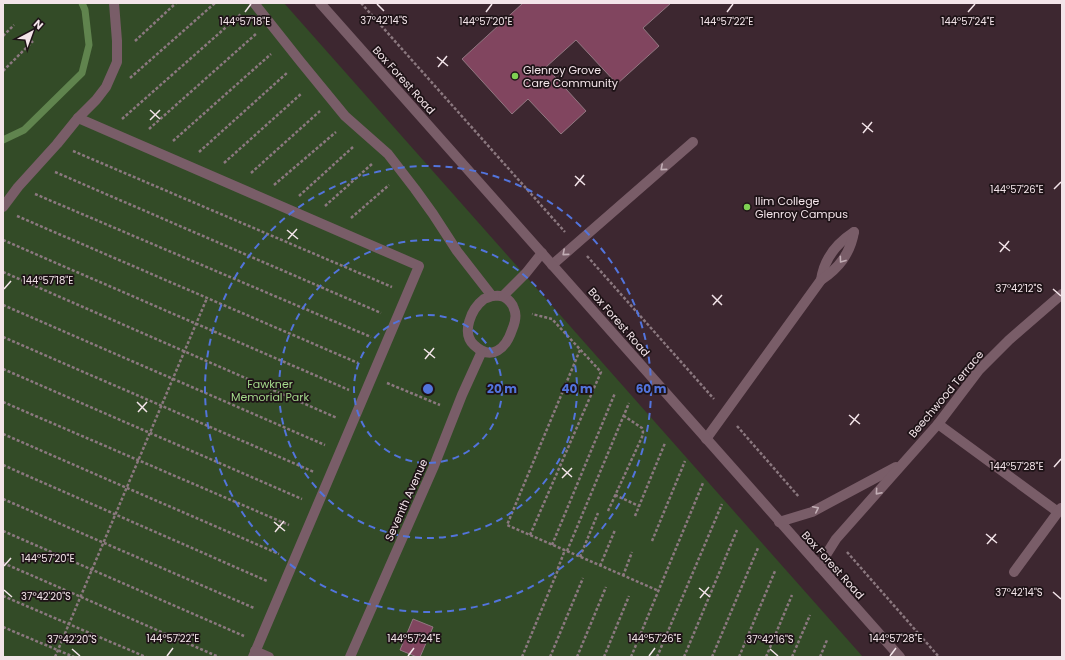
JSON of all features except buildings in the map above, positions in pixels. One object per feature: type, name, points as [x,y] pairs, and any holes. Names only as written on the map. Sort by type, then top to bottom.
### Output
[{"type":"street","points":[[7,210],[18,187],[106,87],[117,62],[114,3]]},
{"type":"street","points":[[254,3],[345,116],[386,152],[433,214],[457,251],[492,296]]},
{"type":"street","name":"Box Forest Road","points":[[320,3],[900,657]]},
{"type":"street","points":[[78,118],[419,266],[256,650],[269,657]]},
{"type":"street","points":[[552,265],[693,142]]},
{"type":"street","points":[[503,296],[526,273],[542,253]]},
{"type":"street","points":[[706,439],[820,280]]},
{"type":"street","name":"Beechwood Terrace","points":[[819,566],[836,539],[938,424],[979,370],[1008,340],[1062,294]]},
{"type":"street","points":[[492,296],[503,296],[509,301],[514,308],[515,320],[511,334],[505,345],[497,352],[490,353],[482,351],[472,344],[468,329],[472,313],[484,299],[492,296]]},
{"type":"street","name":"Seventh Avenue","points":[[350,657],[434,466],[482,351]]},
{"type":"street","points":[[938,424],[1060,509],[1014,572]]},
{"type":"street","name":"Beechwood Terrace","points":[[779,522],[812,512],[903,463]]},
{"type":"path","points":[[117,58],[176,3]]},
{"type":"path","points":[[129,80],[215,3]]},
{"type":"path","points":[[108,131],[254,3]]},
{"type":"path","name":"Box Forest Road","points":[[361,3],[700,383],[812,512]]},
{"type":"path","points":[[134,142],[270,22]]},
{"type":"path","points":[[3,36],[14,25]]},
{"type":"path","points":[[3,71],[33,41]]},
{"type":"path","points":[[160,154],[285,42]]},
{"type":"path","points":[[185,164],[300,61]]},
{"type":"path","points":[[211,176],[316,81]]},
{"type":"path","points":[[236,186],[332,100]]},
{"type":"path","points":[[260,197],[350,120]]},
{"type":"path","points":[[285,208],[367,135]]},
{"type":"path","points":[[57,144],[408,293]]},
{"type":"path","points":[[311,219],[386,152]]},
{"type":"path","points":[[38,165],[397,319]]},
{"type":"path","points":[[337,230],[402,173]]},
{"type":"path","points":[[18,187],[386,344]]},
{"type":"path","points":[[7,210],[207,298],[456,412]]},
{"type":"path","points":[[3,240],[364,396]]},
{"type":"path","points":[[3,272],[352,424]]},
{"type":"path","points":[[55,657],[207,298]]},
{"type":"path","points":[[3,305],[340,451]]},
{"type":"path","points":[[514,308],[552,319],[601,372],[530,535]]},
{"type":"path","points":[[3,337],[329,479]]},
{"type":"path","points":[[580,350],[507,526],[659,590]]},
{"type":"path","points":[[3,369],[318,505]]},
{"type":"path","points":[[552,545],[615,393]]},
{"type":"path","points":[[3,402],[306,533]]},
{"type":"path","points":[[522,657],[558,568],[629,404]]},
{"type":"path","points":[[608,511],[643,432],[642,428],[624,416]]},
{"type":"path","points":[[3,434],[294,560]]},
{"type":"path","points":[[634,516],[665,444]]},
{"type":"path","points":[[652,542],[685,461]]},
{"type":"path","points":[[3,466],[282,588]]},
{"type":"path","points":[[631,657],[704,483]]},
{"type":"path","points":[[615,495],[639,506]]},
{"type":"path","points":[[3,499],[271,616]]},
{"type":"path","points":[[657,657],[722,504]]},
{"type":"path","points":[[580,557],[598,513]]},
{"type":"path","points":[[600,566],[615,530]]},
{"type":"path","points":[[684,657],[737,530]]},
{"type":"path","points":[[3,531],[92,570],[256,650]]},
{"type":"path","name":"Box Forest Road","points":[[836,539],[939,657]]},
{"type":"path","points":[[712,657],[758,548]]},
{"type":"path","points":[[623,576],[632,552]]},
{"type":"path","points":[[3,563],[219,657]]},
{"type":"path","points":[[739,657],[774,571]]},
{"type":"path","points":[[550,657],[583,578]]},
{"type":"path","points":[[577,657],[606,587]]},
{"type":"path","points":[[766,657],[792,595]]},
{"type":"path","points":[[3,596],[146,657]]},
{"type":"path","points":[[604,657],[629,596]]},
{"type":"path","points":[[792,657],[810,615]]},
{"type":"path","points":[[3,626],[74,657]]},
{"type":"path","points":[[820,657],[827,640]]},
{"type":"green space","name":"Fawkner Memorial Park","points":[[3,3],[284,3],[863,657],[3,657]]},
{"type":"waterway","points":[[3,140],[24,130],[82,73],[89,45],[85,10],[82,3]]},
{"type":"place","name":"Glenroy Grove Care Community","points":[[515,76]]},
{"type":"place","name":"Ilim College Glenroy Campus","points":[[747,207]]}]
